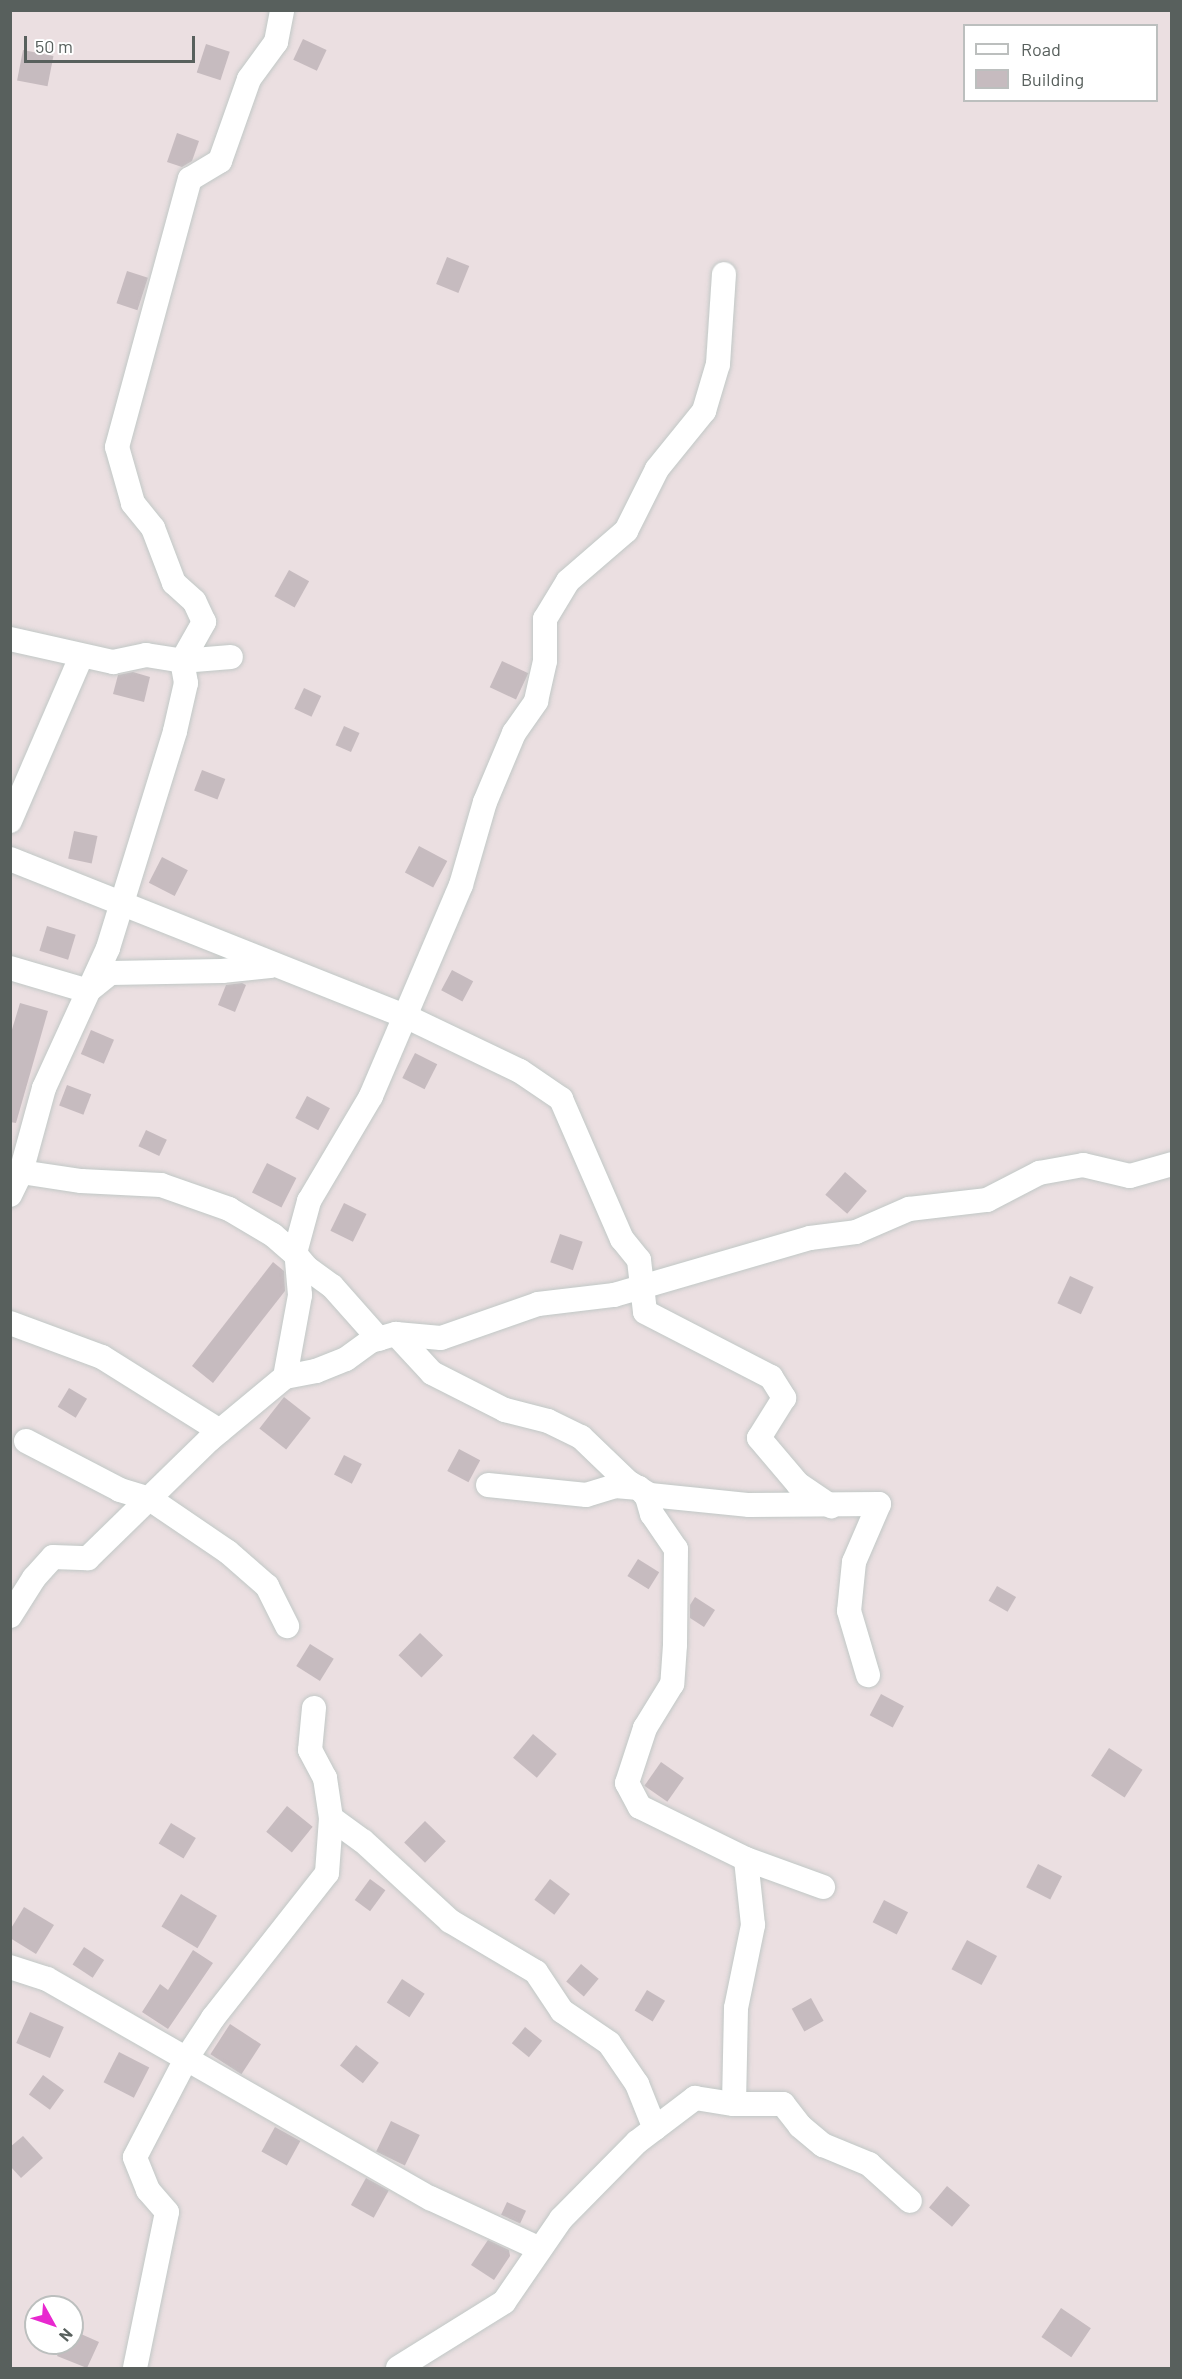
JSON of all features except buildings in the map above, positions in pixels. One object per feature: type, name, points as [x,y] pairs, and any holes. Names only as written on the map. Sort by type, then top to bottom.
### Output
[{"type":"street","points":[[10,1195],[21,1172],[44,1088],[108,948],[119,905],[175,731],[186,683],[182,661],[204,622],[194,601],[174,583],[153,528],[133,502],[117,447],[190,178],[220,161],[249,79],[276,42],[282,10]]},
{"type":"street","points":[[285,1377],[300,1295],[296,1255],[309,1201],[371,1096],[460,885],[493,782],[514,733],[536,701],[545,662],[545,619],[568,581],[626,531],[657,469],[704,411],[718,364],[724,274]]},
{"type":"street","points":[[10,639],[81,657],[113,662],[146,656],[182,661],[231,657]]},
{"type":"street","points":[[10,821],[81,657]]},
{"type":"street","points":[[10,859],[272,966],[405,1016],[520,1071],[561,1099],[622,1239],[639,1260],[640,1287],[645,1312],[771,1377],[784,1398],[759,1438],[798,1484],[831,1506]]},
{"type":"street","points":[[88,991],[110,973],[222,971],[272,966]]},
{"type":"street","points":[[10,968],[88,991]]},
{"type":"street","points":[[10,1616],[53,1557],[88,1558],[219,1431],[285,1377],[316,1371],[388,1336],[441,1338],[538,1304],[614,1295],[810,1238],[856,1232],[909,1209],[987,1200],[1039,1173],[1083,1165],[1130,1176],[1172,1164]]},
{"type":"street","points":[[21,1172],[81,1181],[161,1185],[229,1209],[273,1235],[307,1268],[332,1286],[432,1373],[505,1410],[548,1422],[581,1437],[639,1488],[676,1549],[678,1599],[672,1684],[645,1728],[627,1783],[640,1807],[746,1859],[824,1887]]},
{"type":"street","points":[[10,1323],[102,1357],[219,1431]]},
{"type":"street","points":[[26,1441],[120,1490],[150,1499],[228,1552],[267,1586],[287,1626]]},
{"type":"street","points":[[488,1485],[586,1495],[615,1486],[639,1488],[670,1498],[831,1506],[879,1504],[854,1562],[849,1611],[868,1675]]},
{"type":"street","points":[[135,2368],[167,2212],[148,2190],[135,2157],[186,2059],[213,2018],[327,1873],[331,1818],[325,1778],[310,1750],[315,1708]]},
{"type":"street","points":[[331,1818],[363,1841],[450,1921],[536,1972],[562,2012],[609,2043],[637,2084],[655,2129]]},
{"type":"street","points":[[734,2104],[736,2008],[753,1925],[746,1859]]},
{"type":"street","points":[[10,1967],[47,1979],[430,2198],[540,2249]]},
{"type":"street","points":[[637,2084],[678,2111]]},
{"type":"street","points":[[398,2368],[504,2302],[561,2219],[655,2129],[695,2098],[734,2104],[783,2104],[800,2126],[823,2145],[869,2163],[910,2201]]}]
